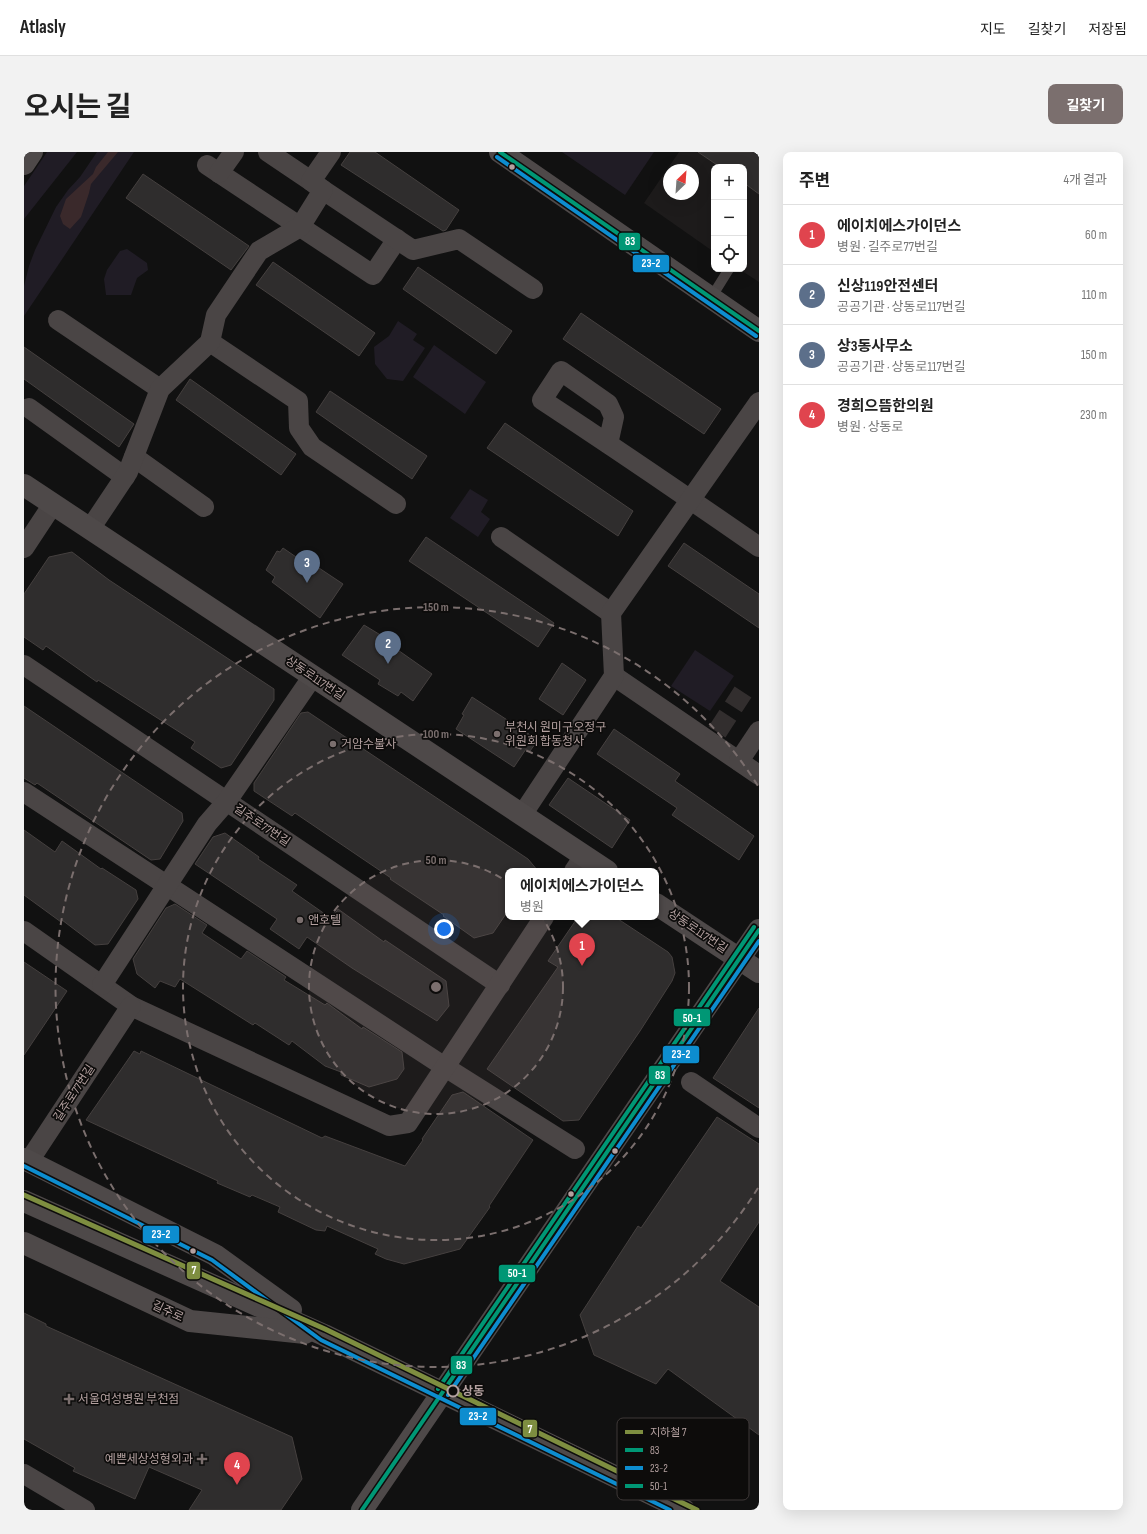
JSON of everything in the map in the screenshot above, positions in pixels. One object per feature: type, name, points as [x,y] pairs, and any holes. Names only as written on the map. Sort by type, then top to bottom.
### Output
[{"type":"street","points":[[24,164],[32,152]]},
{"type":"street","points":[[234,152],[213,169],[373,275],[397,239]]},
{"type":"street","points":[[268,152],[413,250],[459,239],[533,289]]},
{"type":"street","points":[[90,529],[125,477],[160,389],[210,342],[216,315],[259,251],[300,227],[331,152]]},
{"type":"street","points":[[500,152],[759,331]]},
{"type":"street","points":[[58,320],[160,389]]},
{"type":"street","points":[[210,342],[298,401],[300,428],[312,447],[396,504]]},
{"type":"street","points":[[522,815],[614,676],[611,612],[759,402]]},
{"type":"street","points":[[29,408],[125,477]]},
{"type":"street","points":[[608,444],[691,499],[759,547]]},
{"type":"street","points":[[134,457],[204,507]]},
{"type":"street","name":"상동로117번길","points":[[24,485],[522,815],[579,864],[595,868]]},
{"type":"street","points":[[24,548],[53,504]]},
{"type":"street","points":[[501,537],[611,612]]},
{"type":"street","name":"길주로77번길","points":[[24,665],[500,984]]},
{"type":"street","points":[[102,985],[207,824],[227,801],[312,676]]},
{"type":"street","points":[[614,676],[713,737],[739,762],[759,775]]},
{"type":"street","points":[[739,762],[759,731]]},
{"type":"street","points":[[24,792],[445,1067],[575,1149]]},
{"type":"street","name":"상동로117번길","points":[[659,906],[759,972]]},
{"type":"street","points":[[24,931],[131,1006],[389,1126],[408,1123],[542,920]]},
{"type":"street","points":[[362,1510],[759,930]]},
{"type":"street","name":"길주로77번길","points":[[27,1160],[131,1006]]},
{"type":"street","points":[[691,1082],[759,1128]]},
{"type":"street","name":"길주로","points":[[27,1160],[215,1255],[324,1334]]},
{"type":"street","name":"길주로","points":[[24,1201],[324,1334],[617,1477]]},
{"type":"street","name":"길주로","points":[[24,1243],[190,1321],[324,1334]]},
{"type":"street","points":[[24,1474],[85,1510]]},
{"type":"street","name":"길주로","points":[[664,1500],[684,1510]]},
{"type":"lane","points":[[711,298],[727,272]]},
{"type":"shaded area","points":[[47,152],[77,152],[24,219],[24,186]]},
{"type":"shaded area","points":[[97,152],[134,152],[24,316],[24,286],[35,250],[56,207],[68,190],[80,177]]},
{"type":"shaded area","points":[[108,152],[118,152],[91,184],[81,217],[70,229],[63,224],[60,216],[66,199],[93,174],[96,167]]},
{"type":"shaded area","points":[[562,152],[654,152],[625,195]]},
{"type":"shaded area","points":[[679,152],[759,152],[759,282],[744,272],[747,272],[747,164],[711,164],[711,250],[644,203],[663,175],[663,200],[699,200],[699,164],[671,164]]},
{"type":"shaded area","points":[[127,249],[147,263],[148,270],[137,278],[131,295],[106,295],[104,279],[107,270],[120,251]]},
{"type":"shaded area","points":[[398,321],[417,334],[413,340],[425,348],[403,381],[387,379],[375,364],[374,347],[389,336]]},
{"type":"shaded area","points":[[434,345],[486,382],[465,414],[413,377]]},
{"type":"shaded area","points":[[470,489],[488,500],[481,512],[490,519],[478,537],[450,518]]},
{"type":"shaded area","points":[[695,650],[734,676],[710,711],[671,686]]},
{"type":"building","points":[[350,152],[375,152],[459,210],[446,230],[443,231],[341,165]]},
{"type":"building","points":[[698,152],[759,152],[759,194],[747,185],[747,164],[716,164]]},
{"type":"building","points":[[143,174],[249,246],[231,270],[126,198]]},
{"type":"building","points":[[273,262],[375,333],[359,356],[256,285]]},
{"type":"building","points":[[418,267],[512,331],[496,354],[403,289]]},
{"type":"building","points":[[581,313],[721,409],[704,434],[563,339]]},
{"type":"building","points":[[24,347],[134,424],[119,447],[24,379]]},
{"type":"building","points":[[190,379],[296,454],[281,475],[176,400]]},
{"type":"building","points":[[330,391],[427,456],[412,479],[316,412]]},
{"type":"building","points":[[505,423],[633,511],[618,536],[487,448]]},
{"type":"building","points":[[426,537],[554,623],[538,647],[409,561]]},
{"type":"building","points":[[684,543],[759,594],[759,628],[668,566]]},
{"type":"building","points":[[283,548],[299,559],[301,556],[343,584],[320,618],[272,582],[275,577],[266,570],[277,551],[280,552]]},
{"type":"building","points":[[72,552],[109,580],[274,689],[274,700],[231,765],[221,768],[191,748],[195,742],[98,680],[97,682],[46,646],[43,650],[24,637],[24,594],[49,557]]},
{"type":"building","points":[[364,625],[397,645],[395,648],[432,674],[413,701],[401,692],[398,696],[378,684],[380,680],[342,655]]},
{"type":"building","points":[[562,663],[586,680],[563,715],[539,699]]},
{"type":"building","name":"부천시 원미구오정구 위원회 합동청사","points":[[472,697],[538,740],[530,751],[526,749],[514,767],[456,729],[464,715],[462,714]]},
{"type":"building","points":[[24,706],[182,813],[183,821],[160,859],[151,860],[37,783],[35,785],[24,778]]},
{"type":"building","points":[[308,712],[528,859],[536,868],[505,868],[505,915],[493,933],[474,938],[443,916],[444,915],[295,813],[292,816],[254,791],[254,783],[301,713]]},
{"type":"building","points":[[614,729],[680,774],[675,781],[754,836],[739,860],[672,815],[677,808],[597,754]]},
{"type":"building","points":[[568,778],[630,820],[612,848],[549,805]]},
{"type":"building","points":[[24,830],[55,852],[62,841],[101,869],[102,868],[136,890],[138,899],[108,944],[95,945],[62,920],[61,922],[24,895]]},
{"type":"building","points":[[225,833],[259,857],[258,859],[297,885],[292,891],[332,919],[338,909],[384,942],[385,940],[446,981],[449,1006],[437,1021],[352,968],[307,937],[299,949],[270,929],[277,919],[195,864],[213,837]]},
{"type":"building","points":[[175,904],[207,925],[202,933],[241,959],[247,951],[286,977],[284,980],[325,1005],[327,1003],[362,1029],[363,1027],[402,1052],[404,1069],[397,1079],[369,1087],[341,1075],[341,1072],[325,1066],[292,1041],[289,1045],[255,1023],[253,1025],[180,979],[175,987],[160,981],[155,988],[137,974],[133,959],[166,908]]},
{"type":"building","points":[[576,920],[620,920],[668,952],[672,957],[675,973],[672,981],[640,1031],[579,1120],[563,1121],[487,1069],[558,967],[548,961]]},
{"type":"building","points":[[24,962],[67,991],[24,1055]]},
{"type":"building","points":[[759,1008],[759,1108],[713,1078]]},
{"type":"building","points":[[134,1051],[140,1054],[141,1051],[322,1138],[325,1136],[405,1166],[452,1095],[463,1092],[533,1140],[489,1206],[490,1207],[460,1249],[404,1264],[375,1254],[378,1249],[327,1226],[325,1231],[316,1230],[278,1212],[280,1207],[252,1195],[250,1197],[217,1183],[218,1181],[86,1120]]},
{"type":"building","points":[[717,1117],[759,1144],[759,1222],[720,1281],[759,1307],[759,1435],[749,1428],[749,1418],[736,1418],[668,1369],[656,1384],[594,1355],[580,1315],[638,1226],[641,1228]]},
{"type":"building","points":[[24,1313],[46,1324],[46,1326],[292,1437],[302,1479],[281,1510],[189,1510],[202,1490],[149,1467],[135,1499],[73,1471],[75,1468],[24,1439]]},
{"type":"tunnel","points":[[717,732],[743,692]]},
{"type":"metro line","name":"7","points":[[24,1195],[325,1329],[617,1471]]},
{"type":"metro line","name":"7","points":[[676,1500],[697,1510]]},
{"type":"transit line","name":"83","points":[[500,152],[759,331]]},
{"type":"transit line","name":"23-2","points":[[497,157],[756,336]]},
{"type":"transit line","name":"50-1","points":[[438,1389],[754,927]]},
{"type":"transit line","name":"83","points":[[362,1510],[759,930]]},
{"type":"transit line","name":"23-2","points":[[448,1395],[759,941]]},
{"type":"transit line","name":"23-2","points":[[24,1166],[212,1260],[321,1340],[617,1484]]},
{"type":"transit line","name":"50-1","points":[[446,1387],[617,1471]]},
{"type":"transit line","name":"23-2","points":[[649,1500],[670,1510]]},
{"type":"transit line","name":"50-1","points":[[677,1500],[687,1505]]},
{"type":"place","name":"상3동사무소","points":[[307,583]]},
{"type":"place","name":"신상119안전센터","points":[[388,664]]},
{"type":"place","name":"부천시 원미구오정구 위원회 합동청사","points":[[497,734]]},
{"type":"place","name":"거암수불사","points":[[333,744]]},
{"type":"place","name":"앤호텔","points":[[300,920]]},
{"type":"place","name":"에이치에스가이던스","points":[[582,966]]},
{"type":"place","name":"상동","points":[[453,1391]]},
{"type":"place","name":"서울여성병원 부천점","points":[[69,1399]]},
{"type":"place","name":"예쁜세상성형외과","points":[[202,1459]]},
{"type":"place","name":"경희으뜸한의원","points":[[237,1485]]}]
